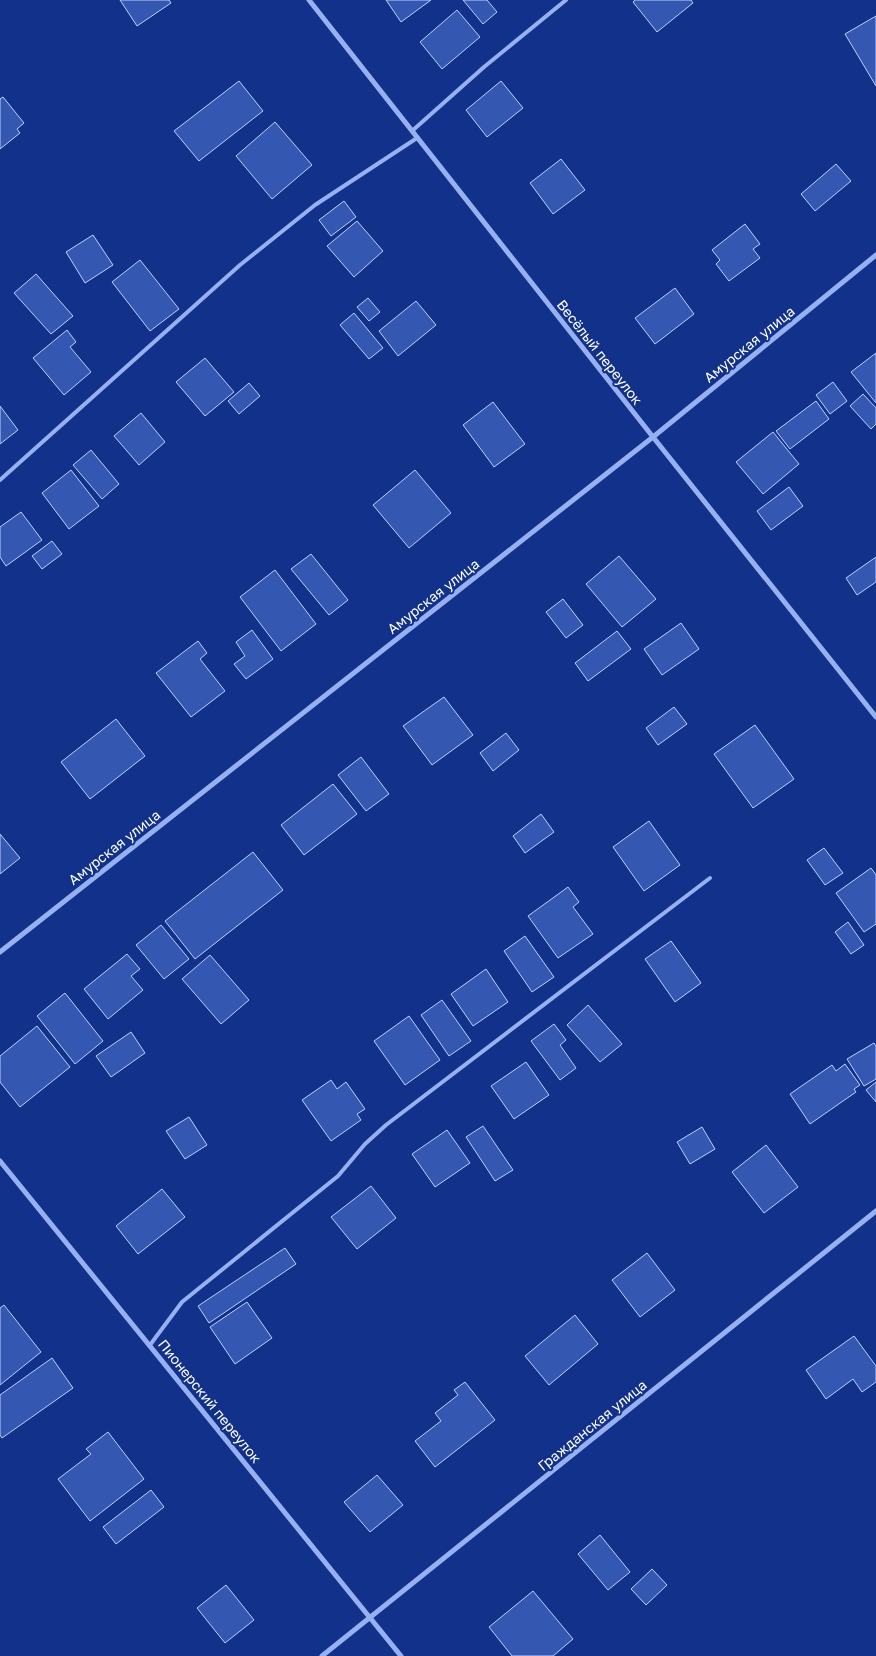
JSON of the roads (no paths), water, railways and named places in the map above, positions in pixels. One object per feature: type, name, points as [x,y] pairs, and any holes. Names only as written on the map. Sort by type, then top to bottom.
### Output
[{"type":"street","name":"Весёлый переулок","points":[[310,0],[653,437],[876,717]]},
{"type":"street","name":"Амурская улица","points":[[0,952],[653,437],[876,255]]},
{"type":"street","name":"Пионерский переулок","points":[[0,1160],[401,1656]]},
{"type":"street","name":"Гражданская улица","points":[[322,1656],[876,1211]]},
{"type":"lane","points":[[412,131],[484,67],[566,0]]},
{"type":"lane","points":[[0,480],[240,265],[315,205],[417,138]]},
{"type":"lane","points":[[150,1345],[182,1302],[338,1176],[364,1144],[386,1125],[710,878]]}]
